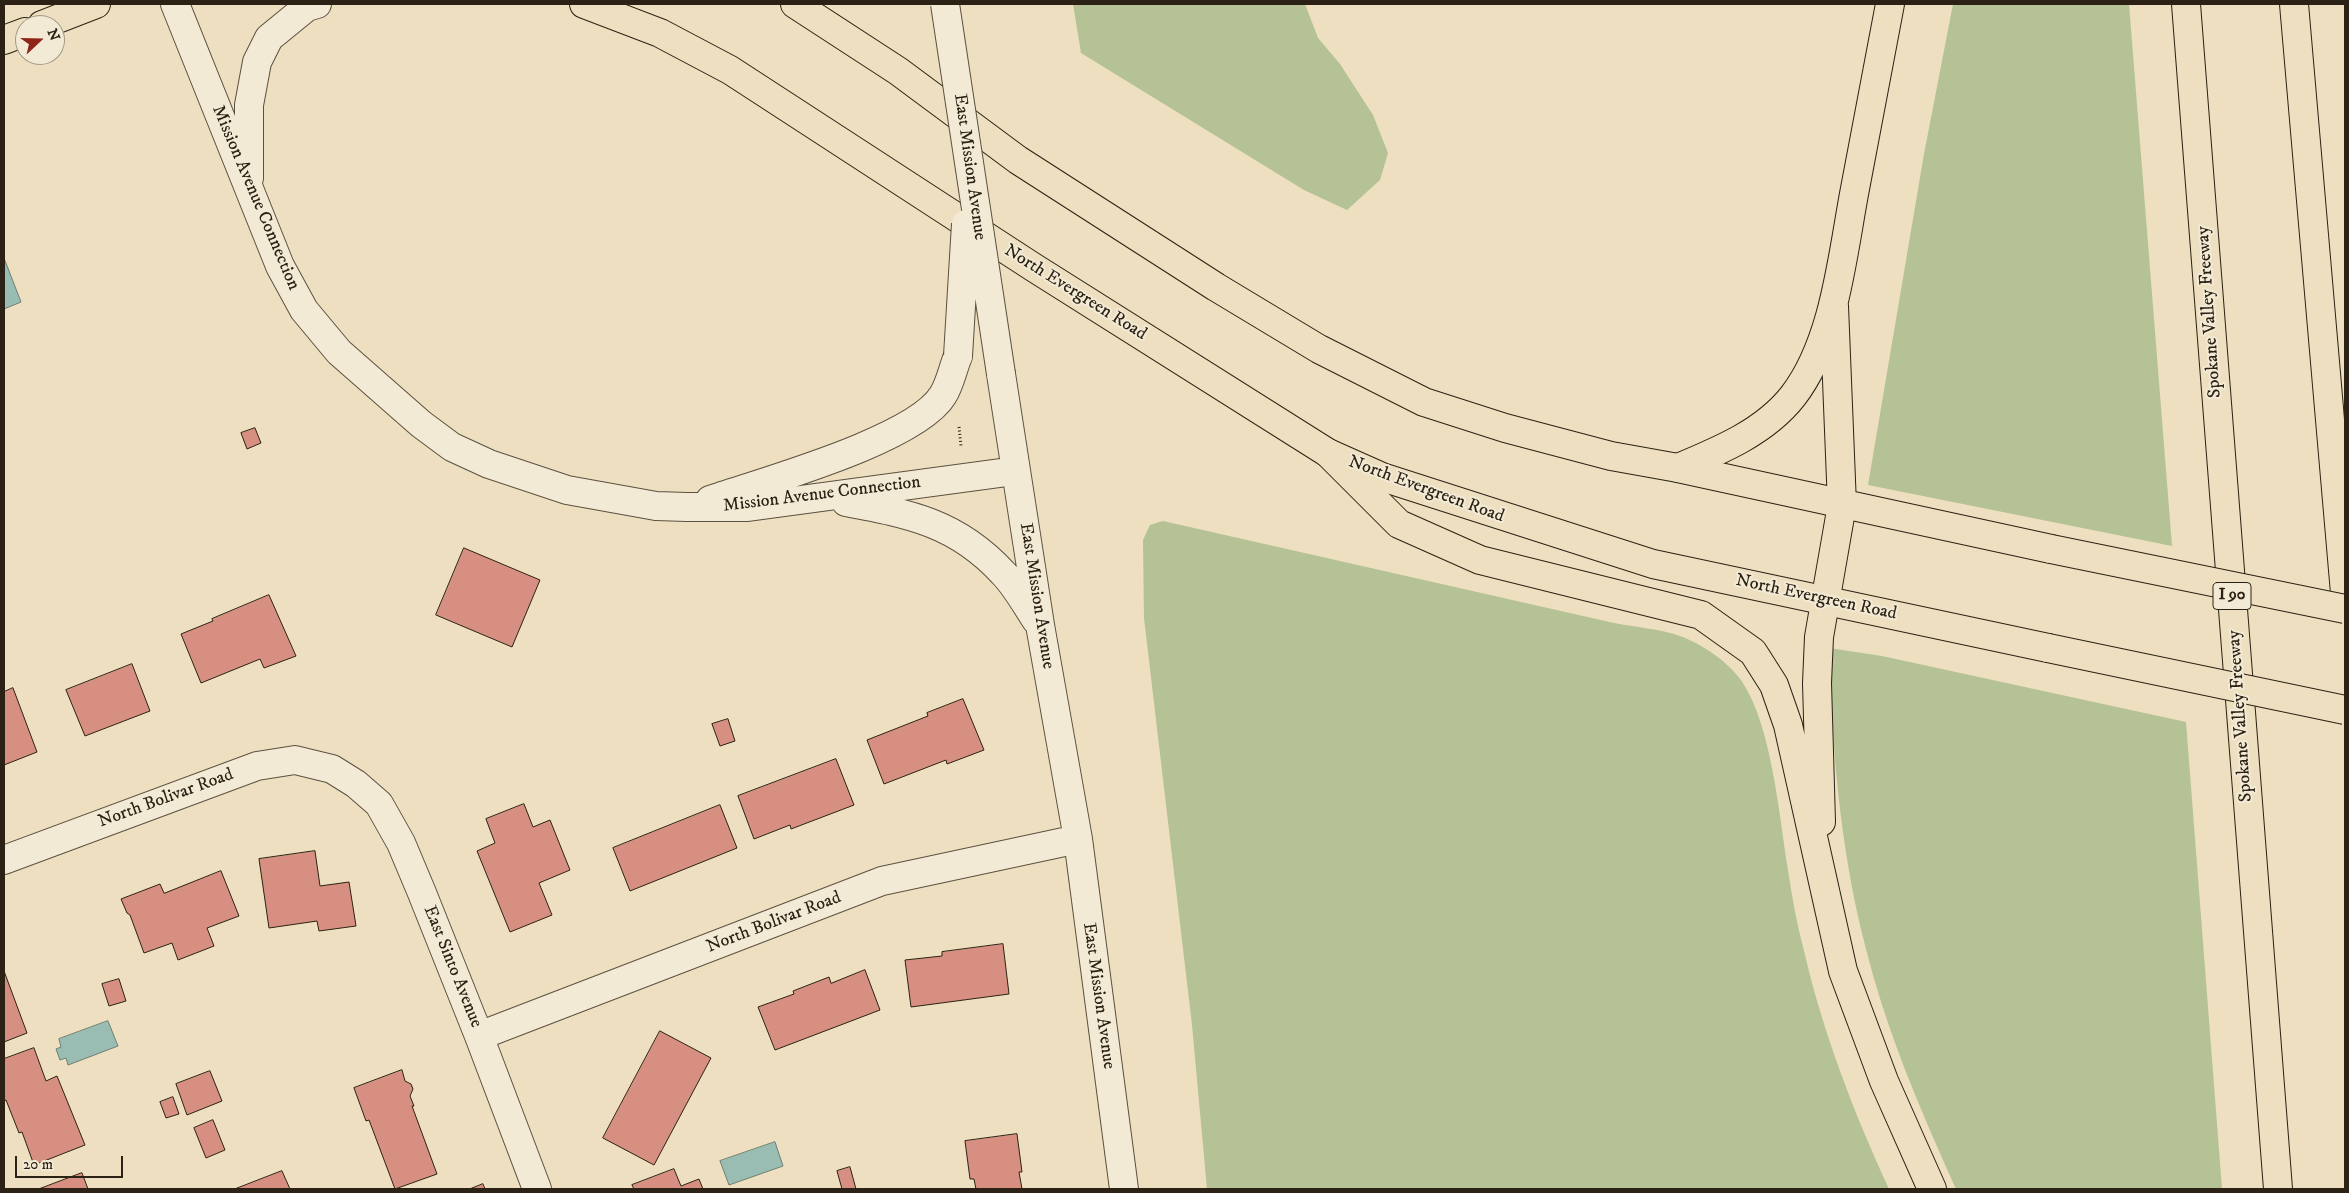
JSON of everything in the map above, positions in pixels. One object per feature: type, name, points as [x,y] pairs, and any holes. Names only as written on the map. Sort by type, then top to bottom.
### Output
[{"type":"main road","points":[[65,16],[96,4]]},
{"type":"main road","name":"North Evergreen Road","points":[[584,4],[660,33],[730,70],[1033,267],[1328,453],[1391,480],[1653,564],[2345,710]]},
{"type":"main road","points":[[795,4],[898,71],[1018,160],[1216,287],[1319,349],[1424,402],[1505,428],[1611,456],[1678,468],[1842,505],[2345,609]]},
{"type":"main road","points":[[1678,468],[1734,443],[1764,424],[1793,396],[1812,365],[1834,306],[1890,4]]},
{"type":"main road","name":"Spokane Valley Freeway","points":[[2186,4],[2278,1189]]},
{"type":"main road","points":[[2294,4],[2345,593]]},
{"type":"main road","points":[[1822,886],[1817,683],[1819,637],[1842,505],[1834,306]]},
{"type":"main road","points":[[1328,453],[1399,524],[1480,560],[1701,615],[1753,652],[1774,685],[1788,724],[1842,971],[1884,1081],[1932,1189]]},
{"type":"street","name":"Mission Avenue Connection","points":[[175,4],[280,266],[304,310],[339,352],[421,424],[444,441],[489,464],[567,490],[656,506],[748,507],[1015,471]]},
{"type":"street","points":[[249,192],[249,105],[257,62],[269,38],[307,7],[317,4]]},
{"type":"street","name":"East Mission Avenue","points":[[945,4],[1015,471],[1040,626],[1078,838],[1124,1189]]},
{"type":"street","points":[[687,507],[832,459],[892,434],[926,412],[943,396],[958,356],[969,172]]},
{"type":"street","points":[[822,497],[900,512],[949,529],[977,549],[1004,574],[1040,626]]},
{"type":"street","name":"North Bolivar Road","points":[[4,860],[257,766],[295,760],[332,769]]},
{"type":"street","name":"East Sinto Avenue","points":[[332,769],[356,784],[378,804],[401,843],[479,1036],[537,1189]]},
{"type":"street","name":"North Bolivar Road","points":[[479,1036],[882,881],[1078,838]]},
{"type":"path","points":[[958,426],[962,451]]},
{"type":"green space","points":[[1073,4],[1305,4],[1318,38],[1340,64],[1373,115],[1388,153],[1380,180],[1347,210],[1304,190],[1081,53]]},
{"type":"green space","points":[[1953,4],[2129,4],[2172,546],[1868,485],[1924,154]]},
{"type":"green space","points":[[1163,521],[1614,623],[1672,634],[1688,639],[1705,648],[1729,666],[1741,680],[1752,699],[1767,746],[1773,772],[1795,911],[1820,1012],[1840,1072],[1889,1189],[1207,1189],[1192,1025],[1144,618],[1143,540],[1150,525]]},
{"type":"green space","points":[[1829,648],[1882,656],[2186,722],[2222,1189],[1956,1189],[1917,1099],[1883,1008],[1873,977],[1856,908],[1843,835],[1835,760]]},
{"type":"water","points":[[4,258],[21,302],[4,309]]},
{"type":"water","points":[[108,1021],[118,1046],[68,1065],[66,1058],[60,1060],[56,1049],[61,1047],[59,1039]]},
{"type":"water","points":[[775,1142],[783,1166],[729,1185],[720,1161]]},
{"type":"building","points":[[255,428],[261,443],[247,449],[241,433]]},
{"type":"building","points":[[464,548],[540,580],[512,647],[436,615]]},
{"type":"building","points":[[269,595],[296,656],[264,668],[260,659],[201,683],[181,634]]},
{"type":"building","points":[[132,664],[150,711],[85,736],[66,690]]},
{"type":"building","points":[[13,688],[37,752],[4,765],[4,692]]},
{"type":"building","points":[[963,699],[984,750],[947,764],[946,760],[884,784],[867,740],[928,716],[927,713]]},
{"type":"building","points":[[728,719],[735,741],[720,746],[712,724]]},
{"type":"building","points":[[836,759],[854,805],[791,829],[790,825],[754,839],[738,796]]},
{"type":"building","points":[[524,804],[533,827],[550,820],[570,870],[539,883],[552,915],[510,932],[477,851],[495,843],[486,819]]},
{"type":"building","points":[[720,805],[737,848],[630,891],[613,848]]},
{"type":"building","points":[[315,851],[320,886],[349,882],[356,926],[319,931],[317,921],[269,928],[259,859]]},
{"type":"building","points":[[221,871],[239,916],[207,928],[214,946],[178,960],[172,943],[144,953],[130,915],[127,913],[121,899],[160,884],[164,893]]},
{"type":"building","points":[[1003,944],[1009,994],[911,1007],[905,960],[942,956],[942,952]]},
{"type":"building","points":[[865,970],[880,1010],[775,1050],[758,1007],[794,994],[793,991],[829,977],[831,983]]},
{"type":"building","points":[[4,971],[27,1033],[4,1042]]},
{"type":"building","points":[[119,979],[126,1001],[109,1006],[102,984]]},
{"type":"building","points":[[660,1031],[711,1058],[654,1165],[603,1138]]},
{"type":"building","points":[[34,1048],[46,1081],[57,1076],[85,1145],[34,1165],[22,1132],[19,1133],[6,1100],[4,1101],[4,1059]]},
{"type":"building","points":[[402,1070],[405,1081],[411,1084],[413,1089],[410,1096],[414,1106],[412,1106],[437,1174],[395,1189],[369,1120],[366,1121],[354,1088]]},
{"type":"building","points":[[210,1071],[222,1101],[187,1115],[176,1084]]},
{"type":"building","points":[[173,1097],[179,1114],[166,1118],[160,1102]]},
{"type":"building","points":[[213,1120],[225,1150],[206,1158],[194,1128]]},
{"type":"building","points":[[1017,1134],[1022,1172],[1019,1172],[1022,1189],[976,1189],[974,1179],[970,1179],[965,1141]]},
{"type":"building","points":[[850,1167],[856,1189],[842,1189],[837,1171]]},
{"type":"building","points":[[674,1169],[681,1186],[699,1179],[703,1189],[634,1189],[632,1185]]},
{"type":"building","points":[[282,1171],[290,1189],[235,1189]]},
{"type":"building","points":[[82,1173],[88,1189],[39,1189]]},
{"type":"building","points":[[483,1184],[485,1189],[470,1189]]}]
